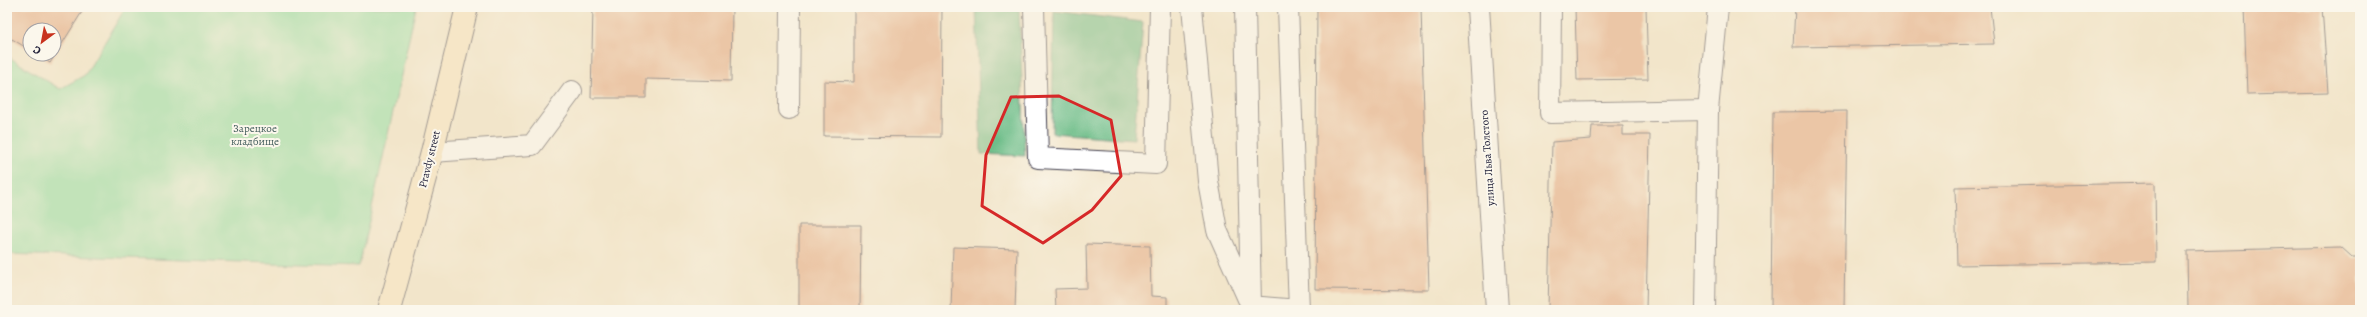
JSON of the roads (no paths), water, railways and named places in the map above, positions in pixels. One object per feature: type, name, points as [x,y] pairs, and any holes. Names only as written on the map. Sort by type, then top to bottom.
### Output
[{"type":"main road","name":"Pravdy street","points":[[389,310],[432,152],[467,7]]},
{"type":"street","name":"улица Льва Толстого","points":[[1478,7],[1497,310]]},
{"type":"lane","points":[[789,109],[790,7]]},
{"type":"lane","points":[[1034,7],[1038,158],[1156,164],[1160,7]]},
{"type":"lane","points":[[1192,7],[1208,181],[1217,230],[1252,306]]},
{"type":"lane","points":[[1245,7],[1252,306]]},
{"type":"lane","points":[[1252,306],[1299,310],[1288,7]]},
{"type":"lane","points":[[1551,7],[1550,113],[1708,110]]},
{"type":"lane","points":[[1705,310],[1708,110],[1718,7]]},
{"type":"lane","points":[[432,152],[532,145],[572,90]]},
{"type":"park label","name":"Зарецкое кладбище","points":[[255,134]]}]
